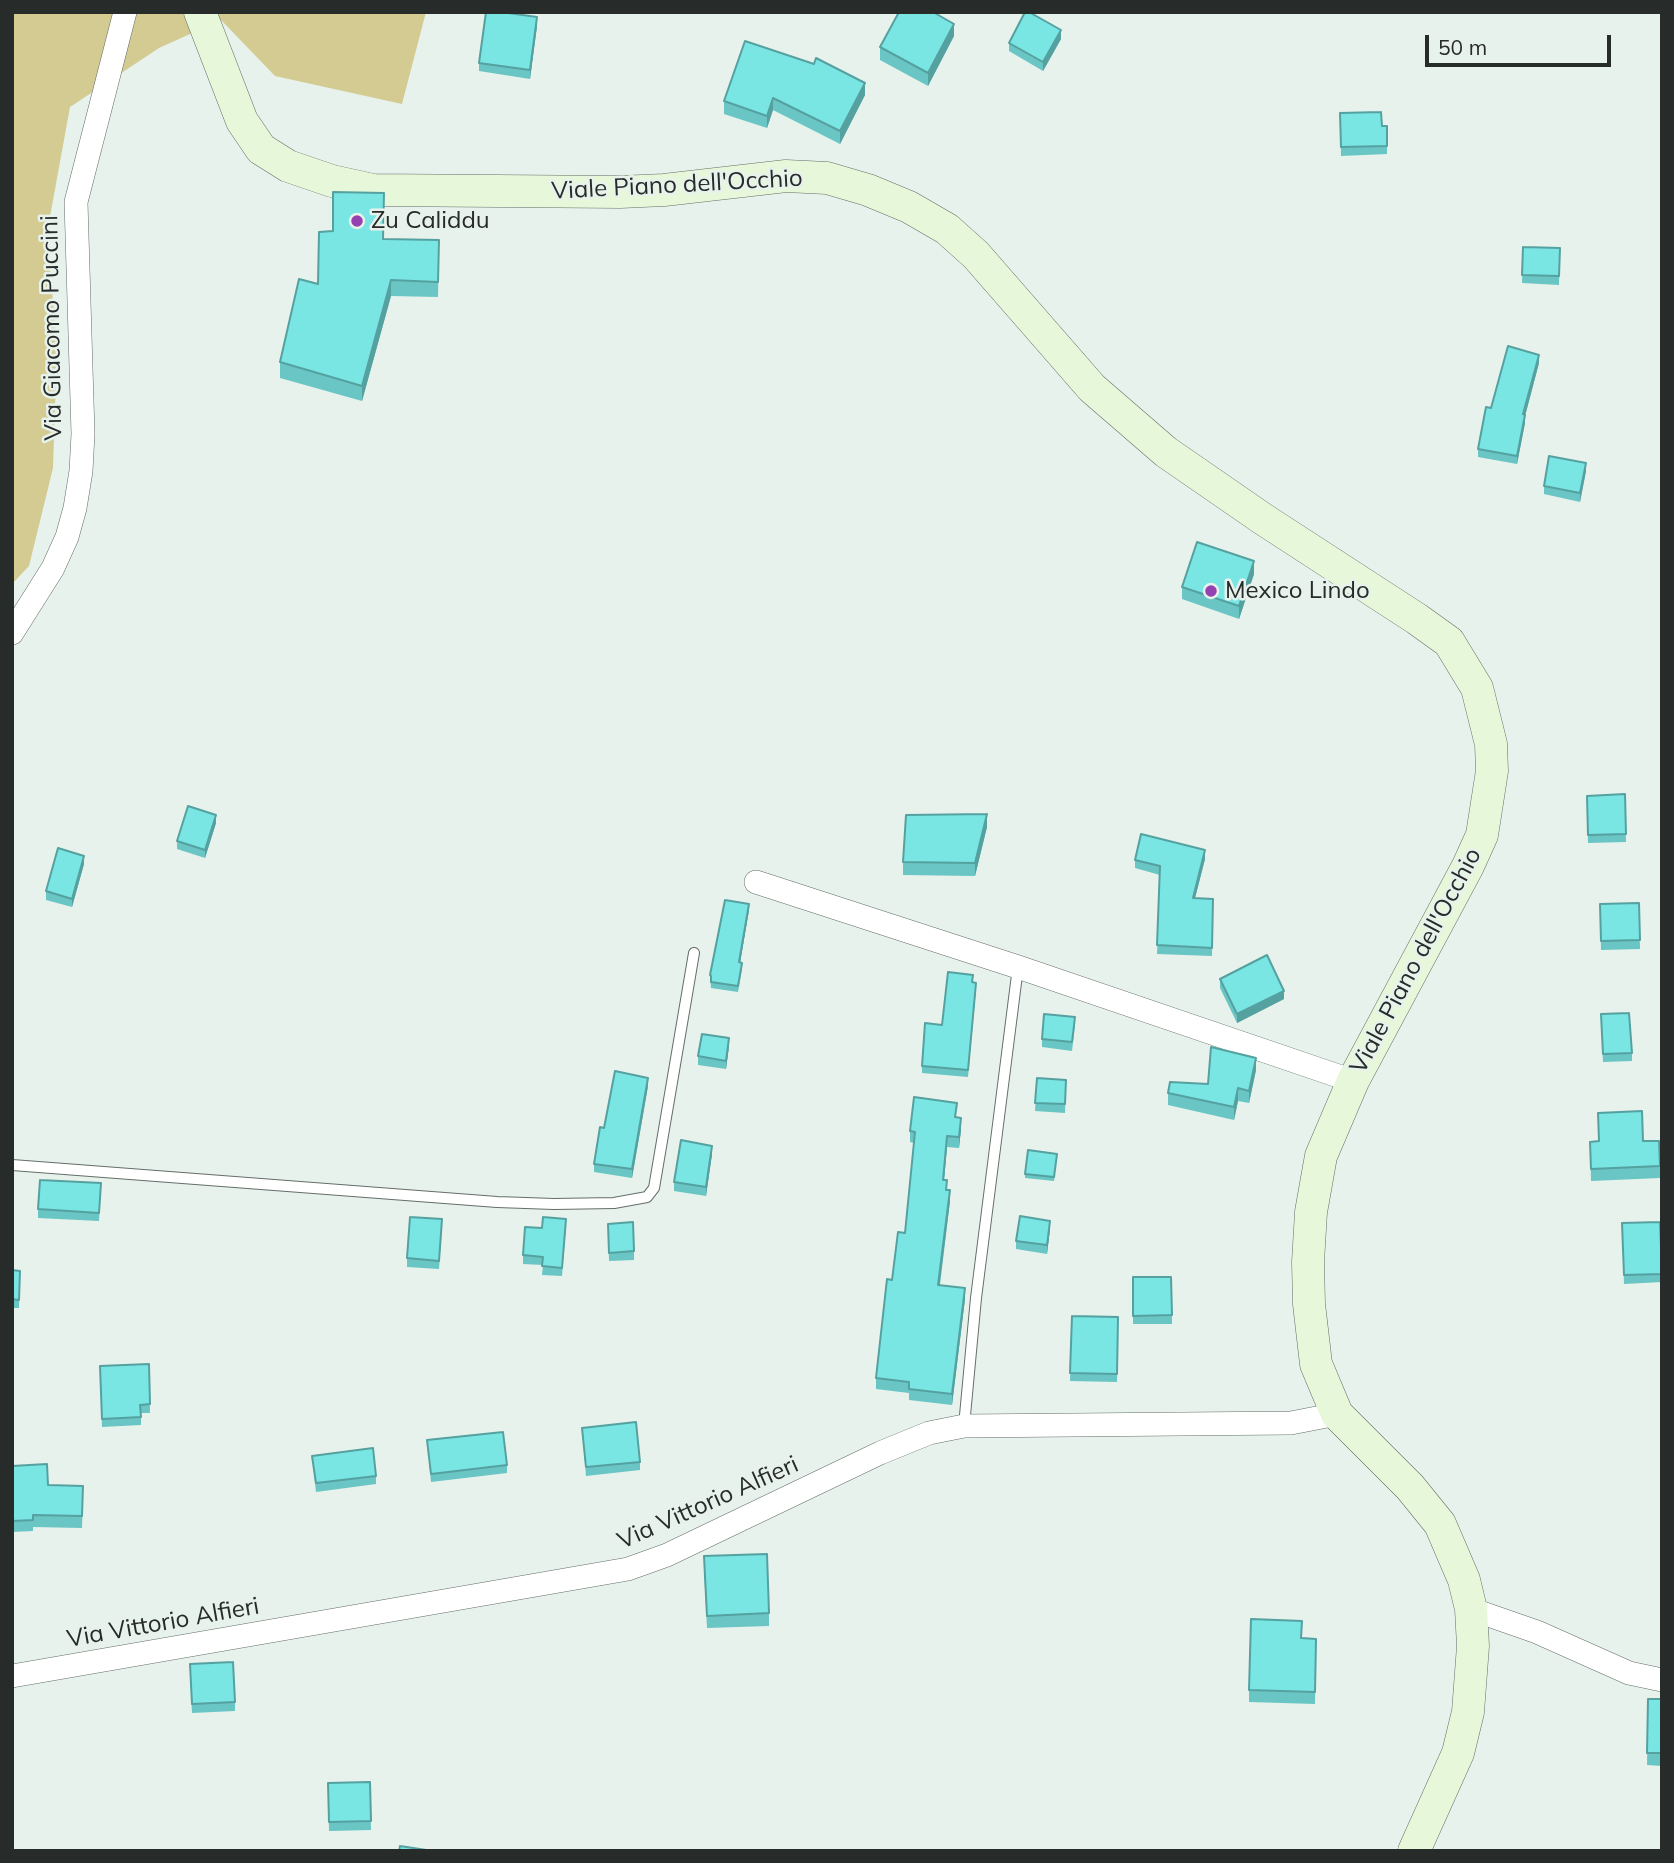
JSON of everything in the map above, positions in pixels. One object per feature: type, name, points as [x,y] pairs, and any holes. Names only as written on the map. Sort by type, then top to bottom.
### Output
[{"type":"main road","name":"Viale Piano dell'Occhio","points":[[200,12],[242,121],[261,149],[288,166],[332,181],[373,190],[620,192],[664,190],[786,176],[814,177],[868,190],[909,207],[947,229],[976,255],[1091,388],[1166,452],[1449,642],[1477,688],[1491,744],[1492,771],[1482,835],[1353,1081],[1321,1156],[1310,1225],[1309,1304],[1316,1364],[1337,1413],[1410,1487],[1440,1524],[1464,1580],[1471,1609],[1472,1672],[1458,1753],[1414,1851]]},
{"type":"street","name":"Via Giacomo Puccini","points":[[12,633],[53,568],[67,537],[75,508],[83,433],[76,202],[125,12]]},
{"type":"street","points":[[756,882],[1018,967],[1353,1081]]},
{"type":"street","name":"Via Vittorio Alfieri","points":[[12,1676],[628,1569],[667,1555],[880,1453],[929,1433],[964,1426],[1291,1423],[1337,1413]]},
{"type":"street","points":[[1471,1609],[1537,1632],[1629,1673],[1662,1680]]},
{"type":"lane","points":[[12,1165],[498,1202],[632,1202],[647,1197],[654,1188],[694,953]]},
{"type":"lane","points":[[964,1426],[976,1298],[1018,967]]},
{"type":"shaded area","points":[[12,12],[426,12],[402,104],[275,76],[221,20],[159,48],[70,107],[47,233],[57,347],[53,468],[29,566],[12,584]]},
{"type":"building","points":[[486,12],[537,17],[530,70],[479,63]]},
{"type":"building","points":[[899,12],[933,12],[954,24],[928,73],[880,47]]},
{"type":"building","points":[[1025,12],[1061,30],[1043,62],[1009,43]]},
{"type":"building","points":[[745,41],[814,64],[816,58],[865,83],[840,131],[773,98],[767,116],[724,101]]},
{"type":"building","points":[[1381,112],[1382,126],[1387,126],[1387,146],[1341,147],[1340,113]]},
{"type":"building","points":[[333,192],[384,193],[383,239],[439,240],[438,282],[391,280],[362,386],[280,362],[299,279],[318,284],[319,232],[333,231]]},
{"type":"building","points":[[1523,247],[1560,248],[1559,276],[1522,275]]},
{"type":"building","points":[[1508,346],[1539,355],[1523,414],[1525,415],[1517,456],[1478,449],[1486,407],[1491,408]]},
{"type":"building","points":[[1549,456],[1586,463],[1580,493],[1544,486]]},
{"type":"building","points":[[1197,542],[1254,561],[1239,606],[1182,587]]},
{"type":"building","points":[[1625,794],[1626,834],[1588,835],[1587,796]]},
{"type":"building","points":[[188,806],[216,815],[205,850],[177,841]]},
{"type":"building","points":[[987,814],[975,863],[903,862],[906,815]]},
{"type":"building","points":[[1141,834],[1205,850],[1193,898],[1213,899],[1212,948],[1157,945],[1160,866],[1135,860]]},
{"type":"building","points":[[58,848],[84,856],[72,899],[46,891]]},
{"type":"building","points":[[725,900],[749,904],[739,962],[742,963],[738,986],[711,982],[710,975]]},
{"type":"building","points":[[1639,903],[1640,940],[1601,941],[1600,904]]},
{"type":"building","points":[[1267,955],[1284,991],[1237,1014],[1220,979]]},
{"type":"building","points":[[948,972],[973,975],[972,982],[976,983],[968,1070],[922,1066],[925,1023],[942,1025]]},
{"type":"building","points":[[1629,1013],[1632,1053],[1603,1054],[1601,1014]]},
{"type":"building","points":[[1044,1014],[1075,1017],[1072,1042],[1042,1039]]},
{"type":"building","points":[[702,1034],[729,1038],[726,1061],[698,1056]]},
{"type":"building","points":[[1211,1047],[1256,1058],[1249,1091],[1238,1088],[1234,1107],[1168,1093],[1170,1082],[1208,1084]]},
{"type":"building","points":[[615,1071],[648,1078],[632,1169],[594,1164],[600,1127],[604,1128]]},
{"type":"building","points":[[1037,1078],[1066,1080],[1065,1104],[1035,1103]]},
{"type":"building","points":[[914,1097],[957,1103],[955,1117],[961,1118],[959,1137],[947,1136],[943,1180],[947,1180],[946,1190],[950,1190],[938,1285],[965,1288],[952,1394],[909,1389],[909,1382],[876,1378],[887,1279],[892,1280],[898,1232],[905,1233],[915,1132],[910,1131]]},
{"type":"building","points":[[1642,1111],[1643,1141],[1659,1141],[1660,1166],[1591,1169],[1590,1142],[1599,1141],[1598,1113]]},
{"type":"building","points":[[681,1140],[712,1146],[706,1187],[674,1182]]},
{"type":"building","points":[[1028,1150],[1057,1154],[1054,1177],[1025,1174]]},
{"type":"building","points":[[40,1180],[101,1183],[99,1213],[38,1209]]},
{"type":"building","points":[[1020,1216],[1050,1221],[1047,1245],[1016,1241]]},
{"type":"building","points":[[410,1217],[442,1219],[439,1261],[407,1258]]},
{"type":"building","points":[[543,1217],[566,1219],[562,1268],[542,1266],[543,1257],[523,1255],[525,1227],[542,1228]]},
{"type":"building","points":[[633,1222],[634,1251],[609,1253],[608,1224]]},
{"type":"building","points":[[1660,1222],[1662,1274],[1624,1275],[1622,1223]]},
{"type":"building","points":[[12,1270],[20,1271],[19,1300],[12,1299]]},
{"type":"building","points":[[1133,1277],[1171,1277],[1172,1315],[1133,1316]]},
{"type":"building","points":[[1072,1316],[1118,1317],[1117,1374],[1070,1373]]},
{"type":"building","points":[[149,1364],[150,1404],[140,1405],[141,1417],[102,1419],[100,1366]]},
{"type":"building","points":[[636,1422],[640,1462],[586,1467],[582,1428]]},
{"type":"building","points":[[503,1432],[507,1465],[431,1474],[427,1440]]},
{"type":"building","points":[[373,1448],[376,1476],[316,1483],[312,1456]]},
{"type":"building","points":[[47,1464],[48,1485],[83,1486],[82,1516],[33,1515],[33,1520],[12,1521],[12,1466]]},
{"type":"building","points":[[767,1554],[769,1613],[707,1616],[704,1556]]},
{"type":"building","points":[[1251,1619],[1302,1621],[1301,1638],[1316,1639],[1315,1692],[1249,1690]]},
{"type":"building","points":[[233,1662],[235,1702],[192,1704],[190,1664]]},
{"type":"building","points":[[1648,1699],[1662,1699],[1662,1753],[1647,1753]]},
{"type":"building","points":[[370,1782],[371,1821],[329,1822],[328,1783]]},
{"type":"building","points":[[400,1846],[433,1851],[399,1851]]},
{"type":"place","name":"Zu Caliddu","points":[[357,221]]},
{"type":"place","name":"Mexico Lindo","points":[[1211,591]]}]
